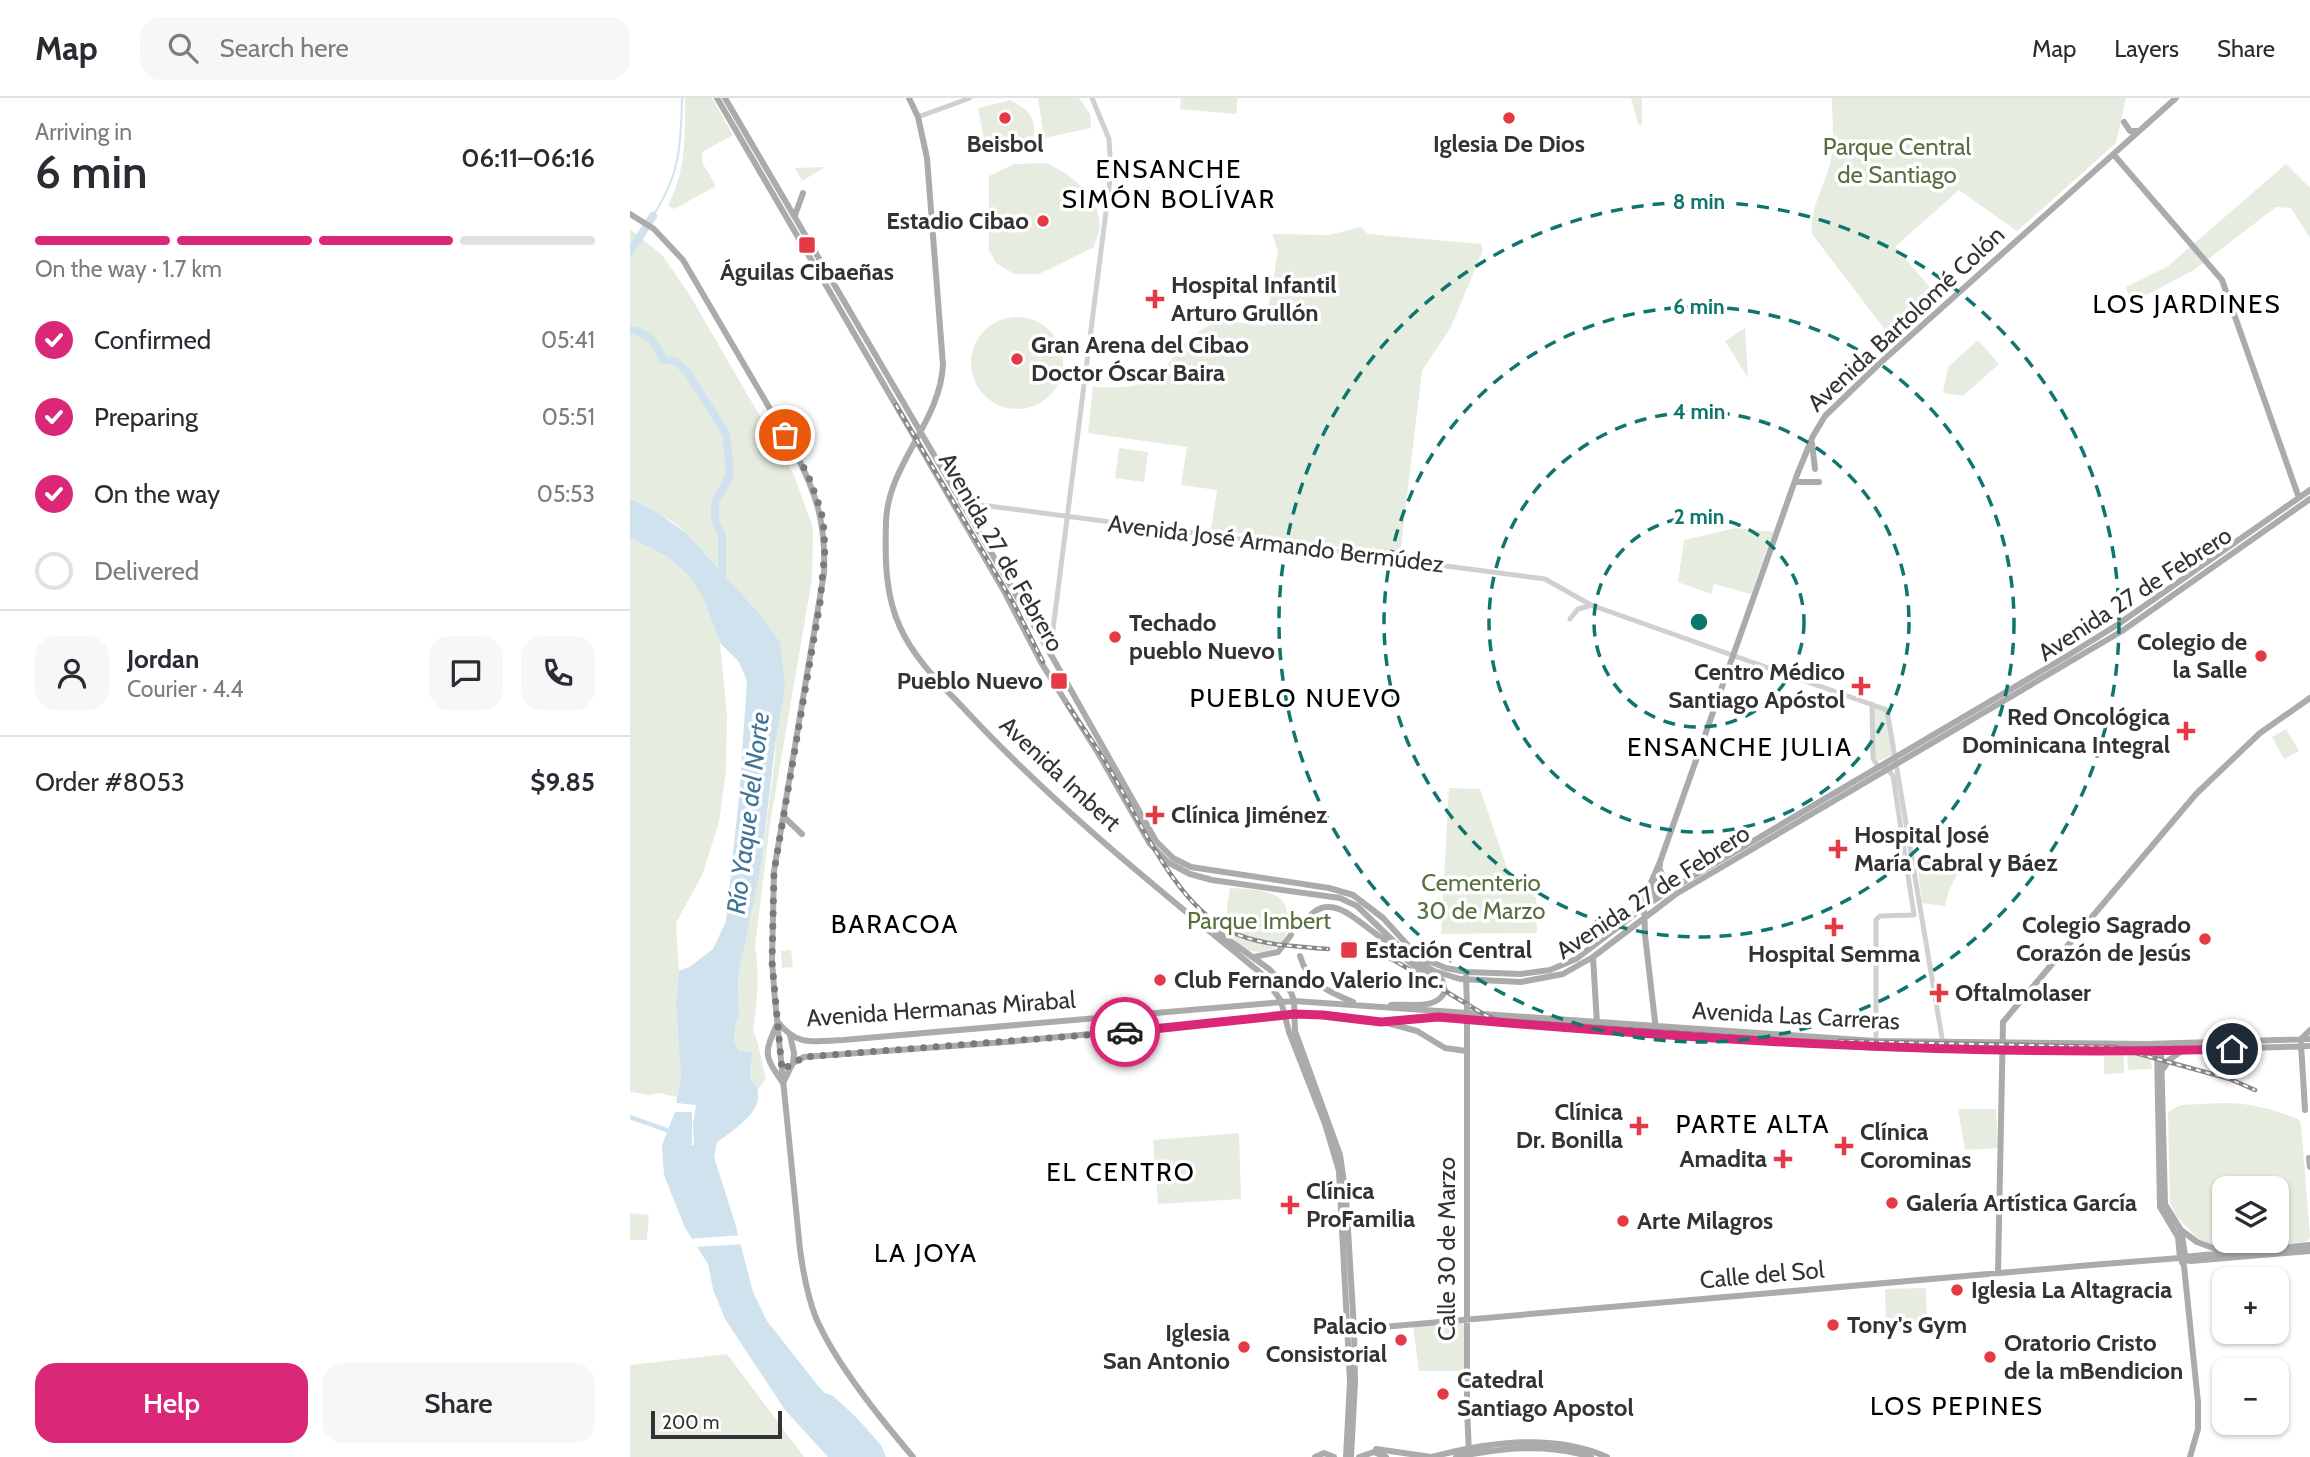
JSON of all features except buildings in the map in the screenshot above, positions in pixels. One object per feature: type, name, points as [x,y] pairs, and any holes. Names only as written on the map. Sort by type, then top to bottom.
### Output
[{"type":"main road","name":"Avenida 27 de Febrero","points":[[717,98],[916,442],[1050,653],[1156,841],[1181,863],[1213,876]]},
{"type":"main road","name":"Avenida 27 de Febrero","points":[[725,98],[921,434],[1042,664],[1098,753],[1150,844],[1160,856],[1179,870],[1319,891],[1357,905],[1417,962],[1434,971],[1466,976],[1537,980],[1569,971],[1593,957],[1676,894],[1889,769],[1897,761],[2109,630],[2310,490]]},
{"type":"main road","name":"Avenida Imbert","points":[[909,98],[924,137],[928,167],[943,365],[936,403],[890,498],[886,524],[888,586],[900,628],[935,677],[1014,761],[1116,853],[1263,975],[1281,1001]]},
{"type":"main road","name":"Avenida Bartolomé Colón","points":[[1651,912],[1660,866],[1811,440],[1833,407],[2176,98]]},
{"type":"main road","points":[[2124,122],[2130,131],[2139,131]]},
{"type":"main road","points":[[2114,155],[2222,280],[2299,498]]},
{"type":"main road","points":[[795,215],[803,193]]},
{"type":"main road","points":[[632,215],[654,229],[684,260],[808,475],[823,519],[824,573],[774,872],[772,962],[778,1022],[776,1033],[767,1050],[773,1068],[783,1083]]},
{"type":"main road","points":[[1811,440],[1815,469]]},
{"type":"main road","points":[[1795,482],[1819,482]]},
{"type":"main road","name":"Avenida 27 de Febrero","points":[[1466,976],[1528,974],[1562,965],[1576,958],[1651,902],[1684,882],[1880,767],[1897,761],[2122,631],[2310,499]]},
{"type":"main road","points":[[1998,1273],[2003,1022],[2192,799],[2245,746],[2310,698]]},
{"type":"main road","points":[[783,817],[802,834]]},
{"type":"main road","points":[[1660,866],[1664,880],[1669,884],[1684,882]]},
{"type":"main road","name":"Avenida Bartolomé Colón","points":[[1656,1030],[1644,907],[1646,894],[1660,866]]},
{"type":"main road","points":[[1302,927],[1318,909],[1339,908],[1421,970],[1442,980],[1445,988],[1443,995],[1436,1002],[1378,1007]]},
{"type":"main road","points":[[1630,928],[1643,931],[1645,935]]},
{"type":"main road","name":"Avenida Imbert","points":[[1213,932],[1219,933],[1253,957],[1288,986],[1293,998]]},
{"type":"main road","points":[[1253,957],[1278,952],[1292,934]]},
{"type":"main road","points":[[1387,944],[1402,945],[1403,957]]},
{"type":"main road","points":[[1300,956],[1308,975],[1323,989],[1362,1005]]},
{"type":"main road","points":[[1593,957],[1597,1023]]},
{"type":"main road","name":"Calle 30 de Marzo","points":[[1466,976],[1466,1320],[1469,1451]]},
{"type":"main road","points":[[1293,998],[1294,1031],[1340,1155],[1346,1196],[1351,1330],[1346,1457]]},
{"type":"main road","name":"Avenida Las Carreras","points":[[1281,1001],[1293,998],[1876,1048],[2159,1048],[2301,1043],[2310,1046]]},
{"type":"main road","points":[[1281,1001],[1289,1032],[1328,1134],[1339,1171],[1355,1382],[1351,1457]]},
{"type":"main road","name":"Avenida Hermanas Mirabal","points":[[778,1022],[789,1034],[802,1041],[843,1040],[1281,1001]]},
{"type":"main road","points":[[1406,1003],[1418,1010]]},
{"type":"main road","name":"Avenida Las Carreras","points":[[1285,1016],[1323,1015],[1381,1022],[1438,1017],[1943,1046]]},
{"type":"main road","name":"Avenida Hermanas Mirabal","points":[[782,1070],[804,1057],[1020,1041],[1285,1016]]},
{"type":"main road","points":[[1381,1022],[1417,1031],[1445,1048],[1466,1051]]},
{"type":"main road","points":[[2305,1110],[2301,1043],[2310,1030]]},
{"type":"main road","points":[[776,1033],[789,1034],[794,1053],[783,1083]]},
{"type":"main road","points":[[776,1033],[800,1249],[806,1285],[814,1310],[823,1332],[842,1362],[913,1457]]},
{"type":"main road","name":"Avenida Las Carreras","points":[[2159,1048],[2183,1051],[2301,1043],[2310,1039]]},
{"type":"main road","points":[[2159,1048],[2162,1071],[2165,1204],[2181,1230],[2197,1242],[2212,1248]]},
{"type":"main road","points":[[2159,1048],[2160,1207],[2178,1237],[2184,1260]]},
{"type":"main road","points":[[2162,1071],[2169,1060],[2183,1051]]},
{"type":"main road","points":[[773,1068],[782,1070]]},
{"type":"main road","points":[[2309,1158],[2310,1167]]},
{"type":"main road","points":[[2181,1230],[2199,1402],[2198,1429],[2190,1457]]},
{"type":"main road","name":"Calle del Sol","points":[[2289,1247],[2310,1245]]},
{"type":"main road","name":"Calle del Sol","points":[[1351,1330],[1998,1273],[2310,1251]]},
{"type":"main road","name":"Calle del Sol","points":[[2184,1260],[2226,1253]]},
{"type":"main road","points":[[1376,1449],[1431,1457],[1552,1443],[1578,1446],[1607,1457]]},
{"type":"main road","points":[[1456,1457],[1469,1451],[1542,1448],[1591,1457]]},
{"type":"main road","points":[[1359,1457],[1374,1452],[1386,1457]]},
{"type":"main road","points":[[1315,1457],[1324,1453],[1334,1457]]},
{"type":"street","points":[[918,117],[970,98]]},
{"type":"street","points":[[1050,653],[1111,172],[1109,139],[1092,98]]},
{"type":"street","name":"Avenida José Armando Bermúdez","points":[[959,506],[1068,516],[1552,582],[1591,605],[1887,710],[1897,761]]},
{"type":"street","points":[[1570,619],[1578,609],[1591,605]]},
{"type":"street","points":[[1872,704],[1874,762],[1889,769],[1893,778],[1943,1046]]},
{"type":"street","points":[[1897,761],[1917,915]]},
{"type":"street","points":[[1876,1041],[1875,920],[1880,916],[1917,915]]},
{"type":"green space","points":[[685,98],[712,98],[733,135],[702,152],[703,164],[716,186],[674,209],[668,206],[681,167]]},
{"type":"green space","name":"Beisbol","points":[[1038,98],[1079,98],[1090,114],[1091,128],[1044,138]]},
{"type":"green space","points":[[1181,98],[1238,98],[1236,114],[1180,109]]},
{"type":"green space","points":[[1631,98],[1642,98],[1642,125],[1638,124]]},
{"type":"green space","name":"Parque Central de Santiago","points":[[1832,98],[2126,98],[2116,143],[2017,231],[1959,190],[1895,247],[1941,300],[1900,336],[1889,335],[1812,234],[1815,208],[1832,156]]},
{"type":"green space","name":"Beisbol","points":[[1010,100],[1024,108],[1031,117],[1034,129],[1033,145],[986,150],[978,108]]},
{"type":"green space","name":"Estadio Cibao","points":[[1045,163],[1065,173],[1084,189],[1097,209],[1099,233],[1094,247],[1039,274],[1014,274],[996,263],[989,250],[989,176],[1014,164]]},
{"type":"green space","points":[[2286,164],[2310,188],[2310,238],[2291,208],[2276,207],[2194,270],[2131,303],[2126,287],[2167,267]]},
{"type":"green space","points":[[825,167],[802,181],[795,168]]},
{"type":"green space","points":[[1361,227],[1368,234],[1481,244],[1483,250],[1451,327],[1422,371],[1400,555],[1211,529],[1217,490],[1181,485],[1187,447],[1088,433],[1093,387],[1124,387],[1142,383],[1162,370],[1195,334],[1205,327],[1223,322],[1265,326],[1278,251],[1272,234],[1329,235]]},
{"type":"green space","points":[[630,229],[662,255],[689,294],[794,475],[813,528],[812,579],[770,824],[755,946],[757,988],[753,1031],[766,1078],[757,1091],[758,1086],[750,1079],[751,1062],[739,1051],[734,1041],[739,1014],[738,976],[764,842],[775,759],[780,642],[757,611],[687,534],[673,522],[630,499]]},
{"type":"green space","name":"Gran Arena del Cibao Doctor Óscar Baira","points":[[1017,317],[1035,320],[1050,330],[1060,345],[1063,363],[1060,381],[1050,396],[1035,406],[1017,409],[999,406],[984,396],[974,381],[971,363],[974,345],[984,330],[999,320]]},
{"type":"green space","points":[[1745,328],[1748,378],[1725,341]]},
{"type":"green space","points":[[1978,340],[1999,364],[1963,396],[1943,393],[1948,367]]},
{"type":"green space","points":[[1119,448],[1148,452],[1144,482],[1115,478]]},
{"type":"green space","points":[[1736,528],[1773,532],[1751,594],[1714,584],[1711,594],[1678,582],[1684,540]]},
{"type":"green space","points":[[630,538],[668,557],[688,575],[703,597],[720,643],[727,715],[726,770],[719,822],[703,873],[676,923],[679,971],[676,1003],[681,1078],[677,1097],[630,1092]]},
{"type":"green space","points":[[1873,707],[1885,711],[1892,755],[1879,761],[1875,756]]},
{"type":"green space","points":[[2286,729],[2299,751],[2284,759],[2272,737]]},
{"type":"green space","name":"Cementerio 30 de Marzo","points":[[1449,788],[1480,789],[1507,868],[1536,898],[1537,933],[1441,934]]},
{"type":"green space","points":[[1916,855],[1965,857],[1948,893],[1945,906],[1922,903]]},
{"type":"green space","name":"Parque Imbert","points":[[1230,888],[1267,892],[1284,903],[1288,915],[1288,929],[1275,948],[1265,952],[1254,951],[1243,947],[1234,939],[1227,921]]},
{"type":"green space","points":[[791,950],[793,967],[782,968],[781,951]]},
{"type":"green space","points":[[2127,1054],[2150,1054],[2152,1069],[2128,1070]]},
{"type":"green space","points":[[2124,1055],[2124,1073],[2104,1074],[2104,1056]]},
{"type":"green space","points":[[2243,1104],[2298,1119],[2301,1124],[2310,1237],[2306,1242],[2289,1243],[2289,1176],[2212,1176],[2212,1245],[2197,1238],[2177,1217],[2170,1203],[2168,1112],[2181,1105]]},
{"type":"green space","points":[[1958,1109],[1996,1109],[1998,1148],[1965,1150]]},
{"type":"green space","points":[[1239,1133],[1241,1199],[1158,1204],[1153,1140]]},
{"type":"green space","points":[[630,1213],[649,1215],[647,1240],[630,1240]]},
{"type":"green space","points":[[1926,1288],[1927,1330],[1886,1331],[1885,1289]]},
{"type":"green space","points":[[1461,1321],[1464,1324],[1465,1371],[1419,1371],[1413,1326]]},
{"type":"green space","points":[[727,1354],[804,1457],[630,1457],[630,1365]]},
{"type":"water","points":[[630,499],[661,515],[687,534],[757,611],[780,642],[785,688],[776,738],[761,865],[738,976],[739,1014],[734,1041],[739,1051],[751,1052],[753,1056],[750,1079],[758,1087],[758,1099],[746,1119],[717,1142],[714,1157],[753,1292],[767,1321],[819,1387],[856,1417],[881,1445],[886,1457],[828,1457],[785,1410],[725,1319],[713,1289],[708,1264],[685,1228],[664,1175],[662,1145],[675,1112],[692,1112],[694,1145],[696,1105],[676,1103],[681,1078],[676,1003],[679,971],[691,966],[713,949],[726,921],[739,797],[747,681],[739,662],[720,643],[703,597],[688,575],[668,557],[630,538]]},
{"type":"pier","points":[[742,1235],[744,1244],[693,1247],[688,1239]]},
{"type":"waterway","points":[[653,216],[674,173],[681,131],[682,98]]},
{"type":"waterway","points":[[630,252],[653,216]]},
{"type":"waterway","name":"Río Yaque del Norte","points":[[630,330],[647,336],[655,344],[663,360],[676,361],[688,373],[726,434],[729,477],[715,503],[715,520],[722,536],[722,585]]},
{"type":"waterway","points":[[630,1117],[672,1132]]},
{"type":"railway","points":[[896,405],[1014,604],[1043,662]]},
{"type":"railway","points":[[1068,705],[1104,760],[1160,858],[1191,900],[1209,917],[1228,930],[1252,939],[1328,949]]},
{"type":"railway","points":[[1370,954],[1385,956],[1397,962],[1485,1015],[1498,1020],[1800,1041]]},
{"type":"railway","points":[[1839,1041],[2114,1047],[2230,1079],[2255,1090]]},
{"type":"way so far","points":[[785,435],[808,475],[818,502],[823,519],[825,549],[820,603],[774,872],[772,962],[782,1070],[804,1057],[1125,1032]]},
{"type":"place","name":"Beisbol","points":[[1005,118]]},
{"type":"place","name":"Iglesia De Dios","points":[[1509,118]]},
{"type":"place","name":"Estadio Cibao","points":[[1043,221]]},
{"type":"place","name":"Águilas Cibaeñas","points":[[807,245]]},
{"type":"place","name":"Hospital Infantil Arturo Grullón","points":[[1155,299]]},
{"type":"place","name":"Gran Arena del Cibao Doctor Óscar Baira","points":[[1017,359]]},
{"type":"place","name":"Techado pueblo Nuevo","points":[[1115,637]]},
{"type":"place","name":"Colegio de la Salle","points":[[2261,656]]},
{"type":"place","name":"Pueblo Nuevo","points":[[1059,681]]},
{"type":"place","name":"Centro Médico Santiago Apóstol","points":[[1861,686]]},
{"type":"place","name":"Red Oncológica Dominicana Integral","points":[[2186,731]]},
{"type":"place","name":"Clínica Jiménez","points":[[1155,815]]},
{"type":"place","name":"Hospital José María Cabral y Báez","points":[[1838,849]]},
{"type":"place","name":"Hospital Semma","points":[[1834,927]]},
{"type":"place","name":"Colegio Sagrado Corazón de Jesús","points":[[2205,939]]},
{"type":"place","name":"Estación Central","points":[[1349,950]]},
{"type":"place","name":"Club Fernando Valerio Inc.","points":[[1160,980]]},
{"type":"place","name":"Oftalmolaser","points":[[1939,993]]},
{"type":"place","name":"Clínica Dr. Bonilla","points":[[1639,1126]]},
{"type":"place","name":"Clínica Corominas","points":[[1844,1146]]},
{"type":"place","name":"Amadita","points":[[1783,1159]]},
{"type":"place","name":"Galería Artística García","points":[[1892,1203]]},
{"type":"place","name":"Clínica ProFamilia","points":[[1290,1205]]},
{"type":"place","name":"Arte Milagros","points":[[1623,1221]]},
{"type":"place","name":"Iglesia La Altagracia","points":[[1957,1290]]},
{"type":"place","name":"Tony's Gym","points":[[1833,1325]]},
{"type":"place","name":"Palacio Consistorial","points":[[1401,1340]]},
{"type":"place","name":"Iglesia San Antonio","points":[[1244,1347]]},
{"type":"place","name":"Oratorio Cristo de la mBendicion","points":[[1990,1357]]},
{"type":"place","name":"Catedral Santiago Apostol","points":[[1443,1394]]},
{"type":"district","name":"ENSANCHE SIMÓN BOLÍVAR","points":[[1169,184]]},
{"type":"district","name":"LOS JARDINES","points":[[2187,304]]},
{"type":"district","name":"PUEBLO NUEVO","points":[[1296,698]]},
{"type":"district","name":"ENSANCHE JULIA","points":[[1740,747]]},
{"type":"district","name":"BARACOA","points":[[895,924]]},
{"type":"district","name":"PARTE ALTA","points":[[1753,1124]]},
{"type":"district","name":"EL CENTRO","points":[[1121,1172]]},
{"type":"district","name":"LA JOYA","points":[[926,1253]]},
{"type":"district","name":"LOS PEPINES","points":[[1957,1406]]},
{"type":"route","points":[[1125,1032],[1304,1014],[1381,1022],[1438,1017],[1876,1048],[2123,1052],[2232,1049]]}]
